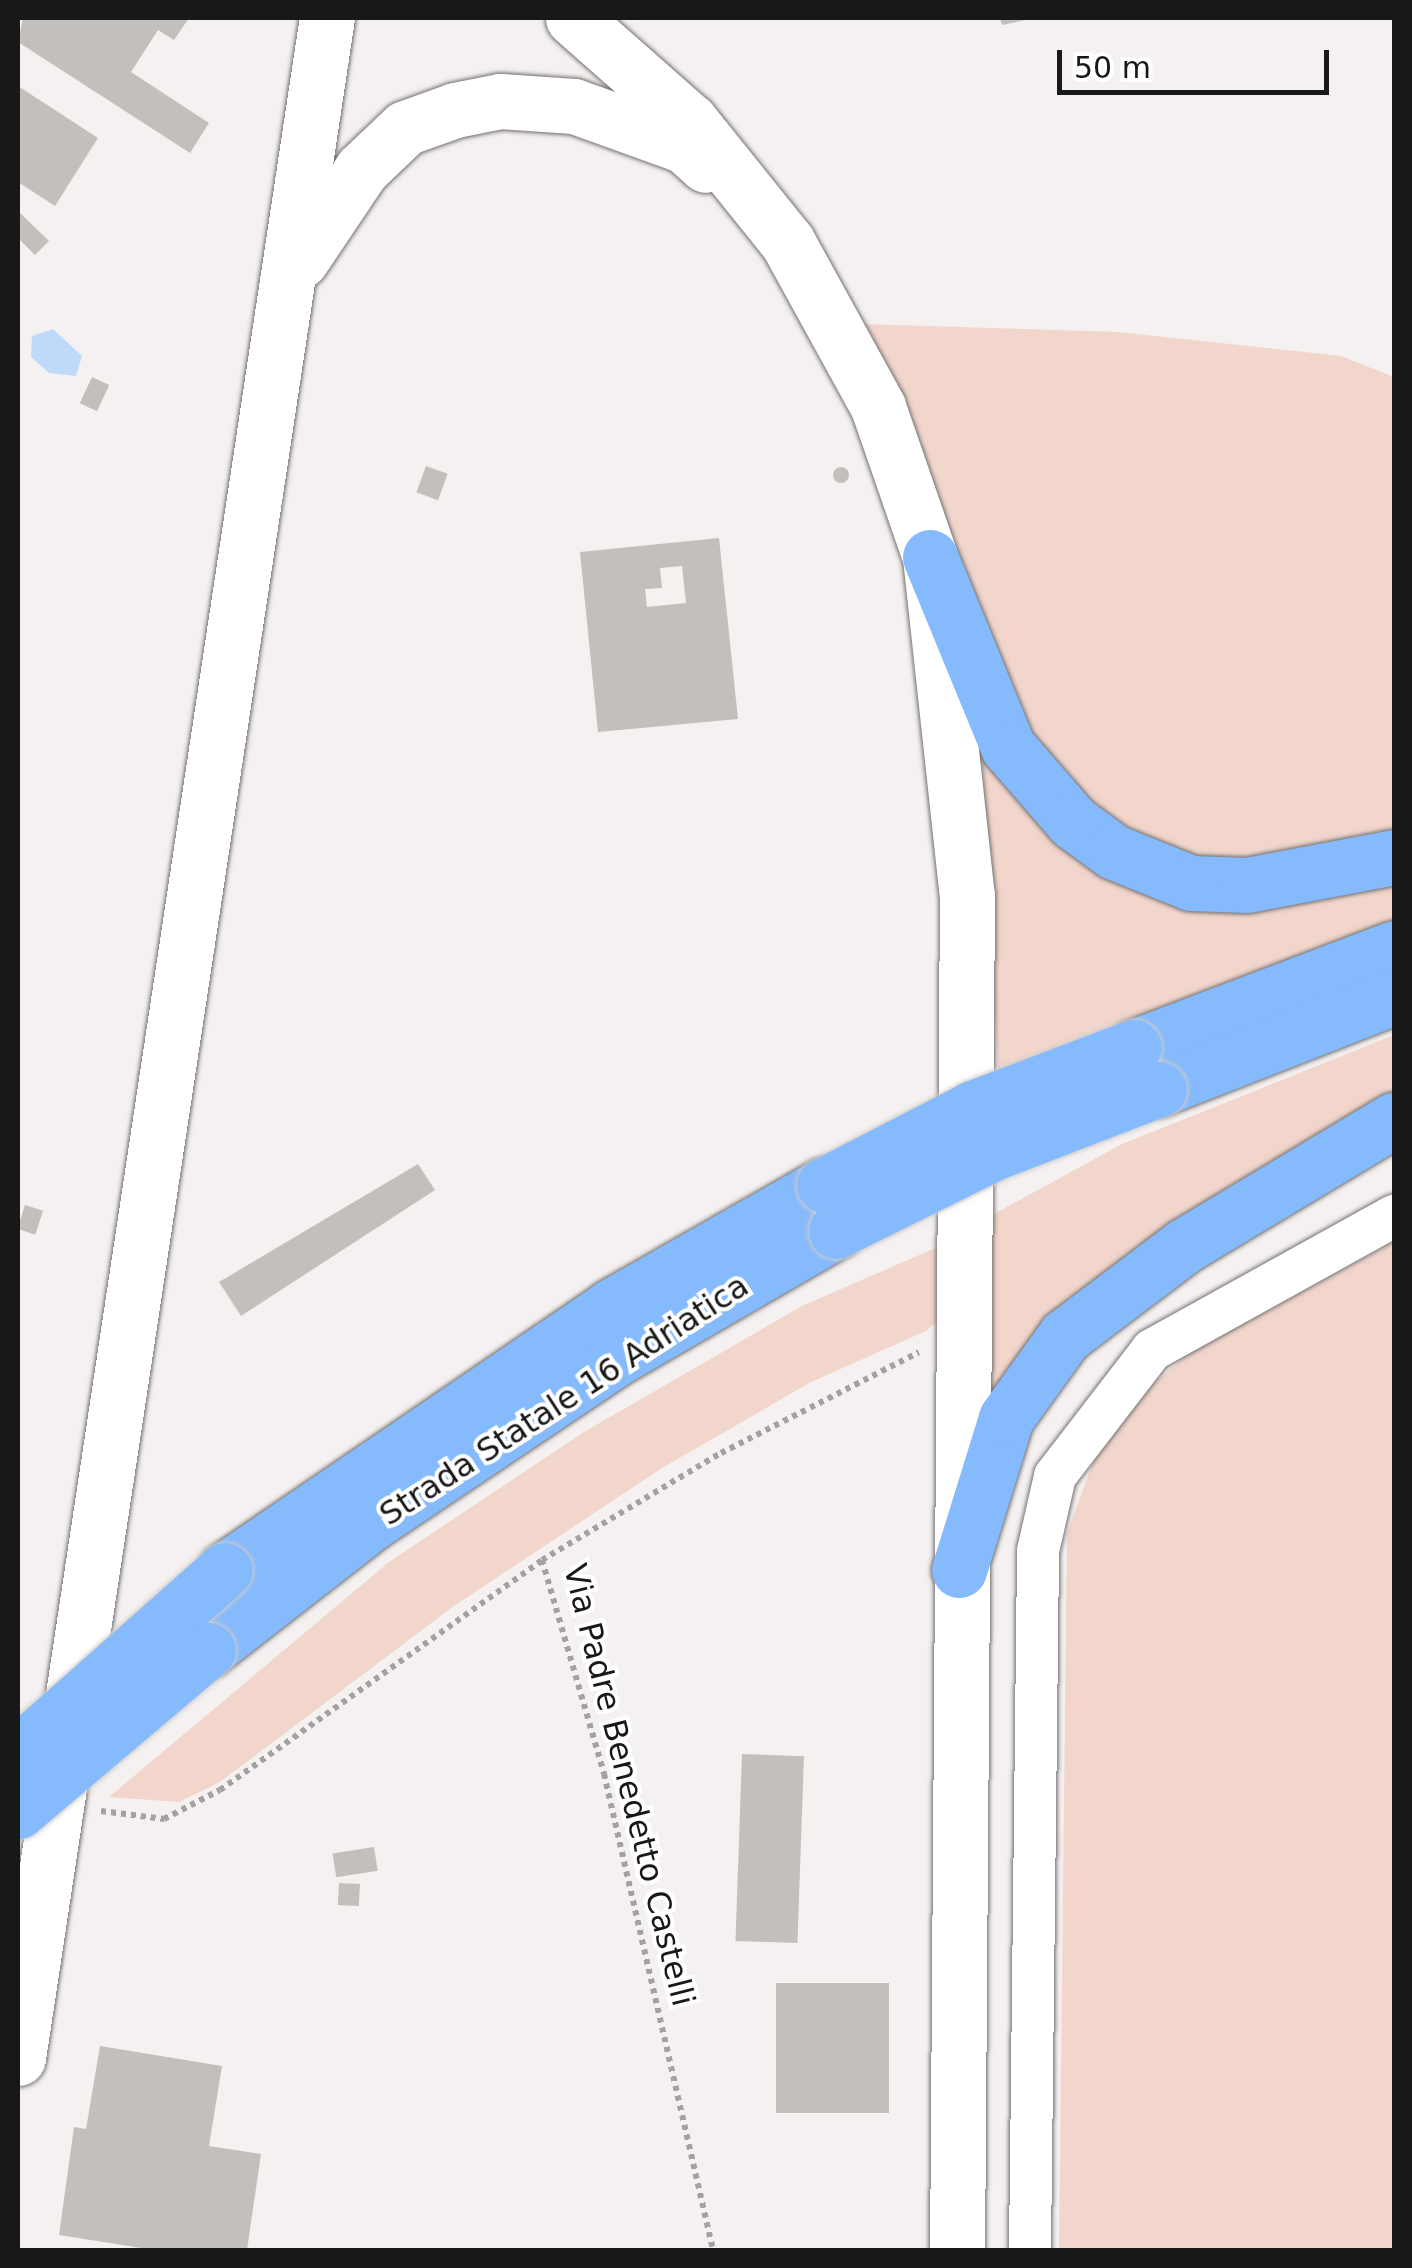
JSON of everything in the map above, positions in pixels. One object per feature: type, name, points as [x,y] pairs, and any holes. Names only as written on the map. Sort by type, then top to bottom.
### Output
[{"type":"highway","points":[[930,557],[1008,747],[1073,822],[1114,852],[1191,883],[1247,885],[1394,857]]},
{"type":"highway","name":"Strada Statale 16 Adriatica","points":[[1146,1068],[1394,948]]},
{"type":"highway","name":"Strada Statale 16 Adriatica","points":[[37,1808],[208,1650],[371,1522],[615,1359],[973,1108],[1146,1068],[1394,997]]},
{"type":"highway","points":[[959,1570],[1006,1418],[1065,1336],[1184,1246],[1394,1120]]},
{"type":"highway","name":"Strada Statale 16 Adriatica","points":[[18,1753],[224,1570],[577,1328],[830,1208]]},
{"type":"main road","points":[[18,2058],[37,1808],[328,18]]},
{"type":"main road","points":[[573,18],[690,121],[788,243],[871,391],[930,557],[967,894],[959,1570],[957,2250]]},
{"type":"main road","points":[[285,294],[316,228],[405,128],[500,101],[574,106],[685,146],[788,243]]},
{"type":"street","points":[[1030,2250],[1038,1551],[1055,1476],[1152,1350],[1394,1216]]},
{"type":"path","name":"Via Padre Benedetto Castelli","points":[[713,2250],[604,1774],[542,1560],[721,1452],[962,1334]]},
{"type":"path","points":[[37,1808],[164,1819],[220,1790],[542,1560]]},
{"type":"shaded area","points":[[863,324],[1118,332],[1341,356],[1394,377],[1394,843],[1309,864],[1180,855],[1103,813],[1053,770],[1017,712]]},
{"type":"shaded area","points":[[982,748],[1073,843],[1394,882],[1394,921],[999,1088]]},
{"type":"shaded area","points":[[1394,1035],[1394,1104],[991,1394],[992,1215],[1122,1144]]},
{"type":"shaded area","points":[[949,1242],[941,1318],[926,1331],[811,1382],[662,1468],[454,1606],[220,1782],[179,1802],[109,1797],[389,1562],[584,1432],[802,1306]]},
{"type":"shaded area","points":[[1394,1242],[1394,2250],[1059,2250],[1067,1533],[1095,1457],[1143,1393],[1187,1355]]},
{"type":"water","points":[[53,329],[82,356],[76,376],[49,373],[31,357],[32,336]]},
{"type":"building","points":[[23,18],[189,18],[174,40],[158,30],[131,72],[209,123],[190,153],[18,42]]},
{"type":"building","points":[[1000,18],[1030,18],[1031,19],[1002,25]]},
{"type":"building","points":[[18,86],[98,138],[55,206],[18,182]]},
{"type":"building","points":[[18,211],[49,241],[35,255],[18,238]]},
{"type":"building","points":[[92,377],[109,385],[97,411],[80,403]]},
{"type":"building","points":[[426,466],[448,474],[438,500],[416,492]]},
{"type":"building","points":[[841,467],[849,475],[841,483],[833,475]]},
{"type":"building","points":[[719,538],[738,719],[598,732],[580,552]],"holes":[[[682,566],[686,603],[647,607],[645,589],[662,588],[660,568]]]},
{"type":"building","points":[[418,1164],[435,1190],[241,1316],[219,1282]]},
{"type":"building","points":[[25,1205],[43,1211],[35,1235],[18,1229]]},
{"type":"building","points":[[742,1754],[804,1756],[797,1943],[735,1941]]},
{"type":"building","points":[[374,1847],[378,1871],[336,1877],[333,1854]]},
{"type":"building","points":[[339,1883],[360,1884],[359,1906],[338,1905]]},
{"type":"building","points":[[776,1983],[889,1983],[889,2113],[776,2113]]},
{"type":"building","points":[[100,2046],[222,2066],[209,2146],[261,2154],[247,2250],[154,2250],[59,2235],[74,2127],[86,2129]]}]
